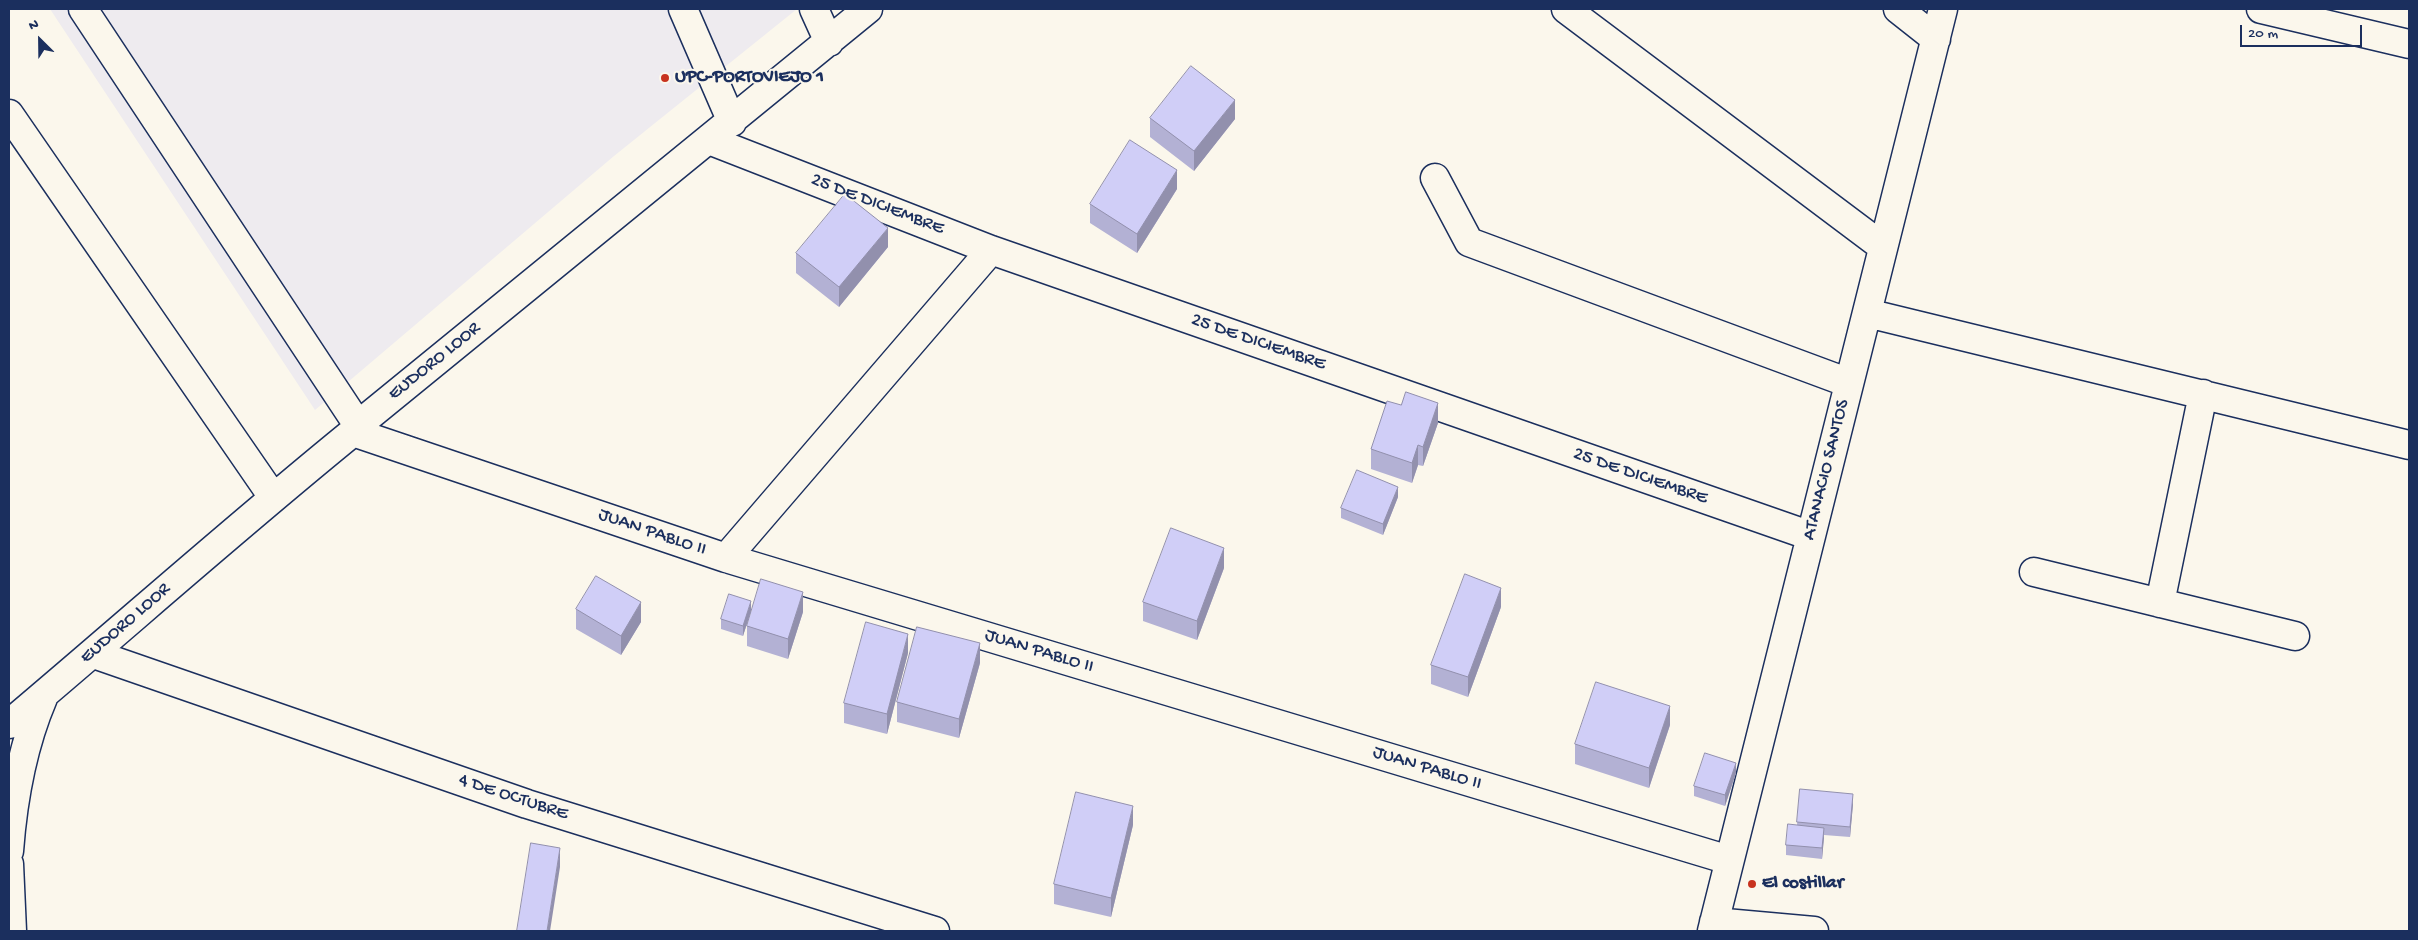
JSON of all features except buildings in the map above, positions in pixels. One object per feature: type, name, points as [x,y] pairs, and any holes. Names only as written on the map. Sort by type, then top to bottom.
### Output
[{"type":"street","points":[[683,9],[732,122]]},
{"type":"street","points":[[814,9],[828,42]]},
{"type":"street","name":"EUDORO LOOR","points":[[9,724],[94,654],[273,497],[355,428],[868,9]]},
{"type":"street","points":[[1566,9],[1883,247]]},
{"type":"street","points":[[1898,9],[1936,39]]},
{"type":"street","name":"ATANACIO SANTOS","points":[[1713,927],[1943,9]]},
{"type":"street","points":[[2261,9],[2409,44]]},
{"type":"street","points":[[92,11],[355,428]]},
{"type":"street","points":[[9,114],[273,497]]},
{"type":"street","name":"25 DE DICIEMBRE","points":[[709,140],[991,250],[1811,536]]},
{"type":"street","points":[[1435,178],[1469,242],[1849,383]]},
{"type":"street","points":[[726,558],[991,250]]},
{"type":"street","points":[[1867,313],[2409,445]]},
{"type":"street","points":[[2160,603],[2203,394]]},
{"type":"street","name":"JUAN PABLO II","points":[[355,428],[726,558],[1730,860]]},
{"type":"street","points":[[2034,572],[2295,636]]},
{"type":"street","name":"4 DE OCTUBRE","points":[[94,654],[527,804],[935,931]]},
{"type":"street","points":[[9,851],[11,816],[24,749],[44,694]]},
{"type":"street","points":[[9,864],[12,931]]},
{"type":"street","points":[[1713,927],[1814,931]]},
{"type":"shaded area","points":[[50,9],[797,9],[614,156],[315,410]]},
{"type":"place","name":"UPC-PORTOVIEJO 1","points":[[665,78]]},
{"type":"place","name":"El costillar","points":[[1752,884]]}]
